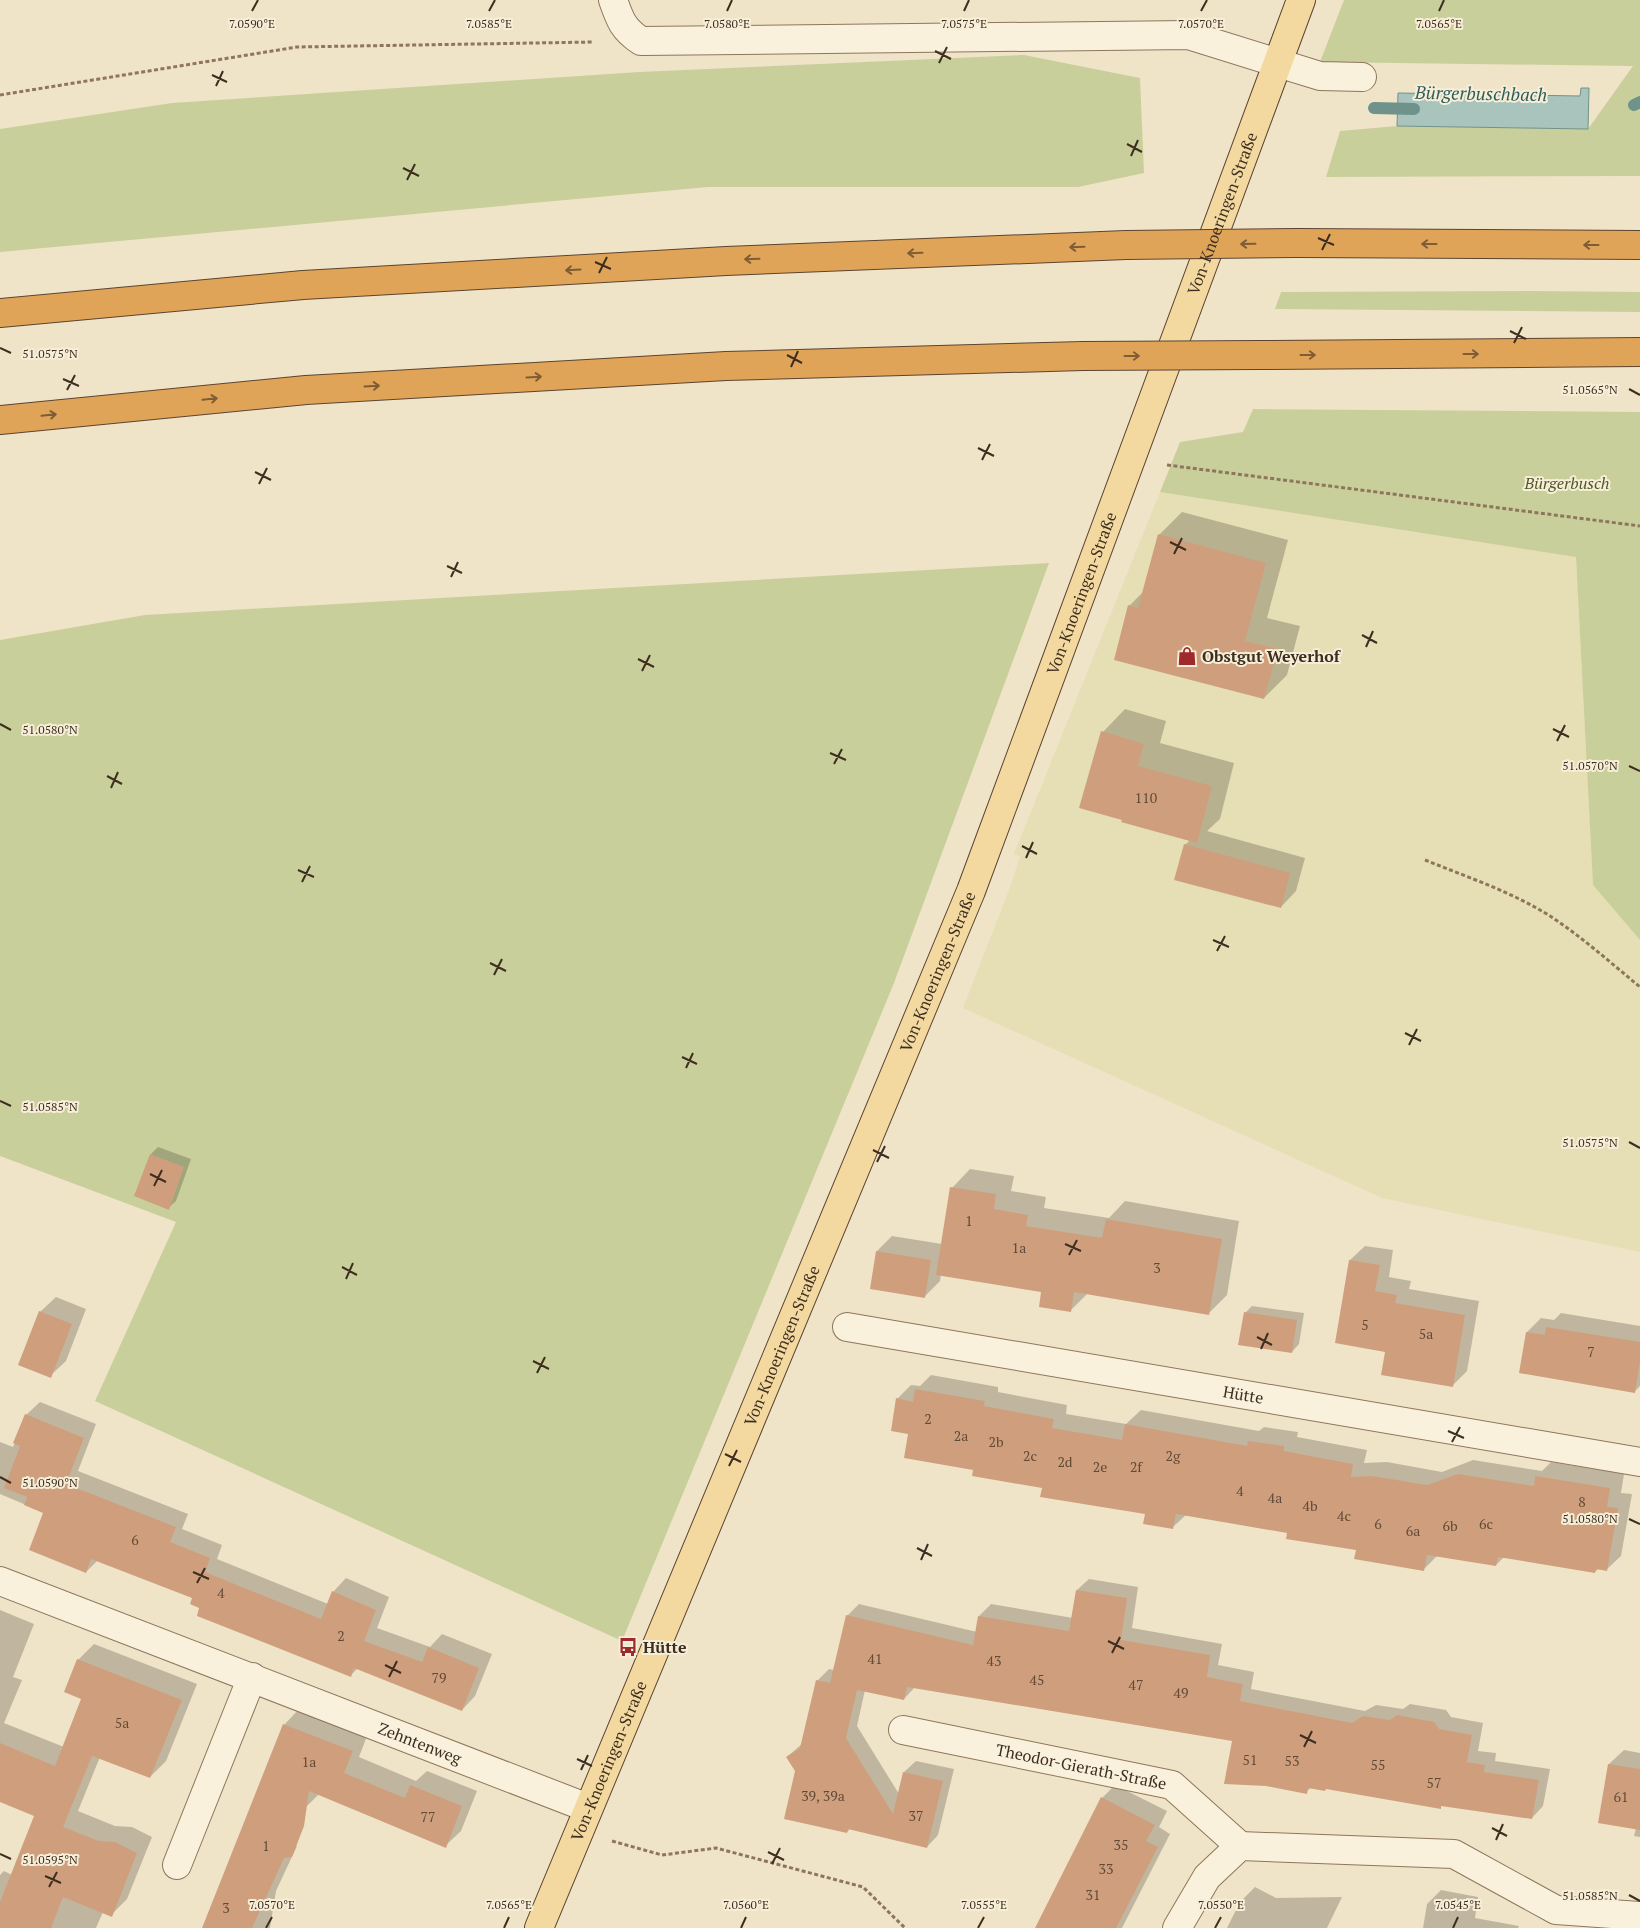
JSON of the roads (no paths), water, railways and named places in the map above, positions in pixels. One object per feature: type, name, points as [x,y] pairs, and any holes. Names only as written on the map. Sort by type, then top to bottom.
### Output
[{"type":"highway","points":[[0,312],[312,285],[726,260],[1126,245],[1297,243],[1640,245]]},
{"type":"highway","points":[[0,420],[306,390],[726,366],[1083,356],[1640,352]]},
{"type":"main road","name":"Von-Knoeringen-Straße","points":[[539,1928],[971,891],[1301,0]]},
{"type":"street","points":[[613,0],[624,28],[628,33],[641,41],[1188,36],[1320,76],[1362,77]]},
{"type":"street","name":"Hütte","points":[[847,1327],[1640,1462]]},
{"type":"street","name":"Zehntenweg","points":[[0,1581],[252,1677],[583,1820]]},
{"type":"street","points":[[177,1865],[252,1677]]},
{"type":"street","name":"Theodor-Gierath-Straße","points":[[903,1730],[1172,1785],[1240,1846]]},
{"type":"street","points":[[1177,1928],[1207,1877],[1240,1846],[1454,1854],[1554,1919],[1640,1916]]},
{"type":"water","points":[[1581,88],[1589,88],[1588,129],[1397,126],[1398,93],[1580,96]]},
{"type":"waterway","name":"Bürgerbuschbach","points":[[1634,105],[1640,102]]},
{"type":"waterway","name":"Bürgerbuschbach","points":[[1374,108],[1414,109]]},
{"type":"place","name":"Obstgut Weyerhof","points":[[1187,656]]},
{"type":"place","name":"Hütte","points":[[628,1647]]},
{"type":"park label","name":"Bürgerbusch","points":[[1567,483]]}]
